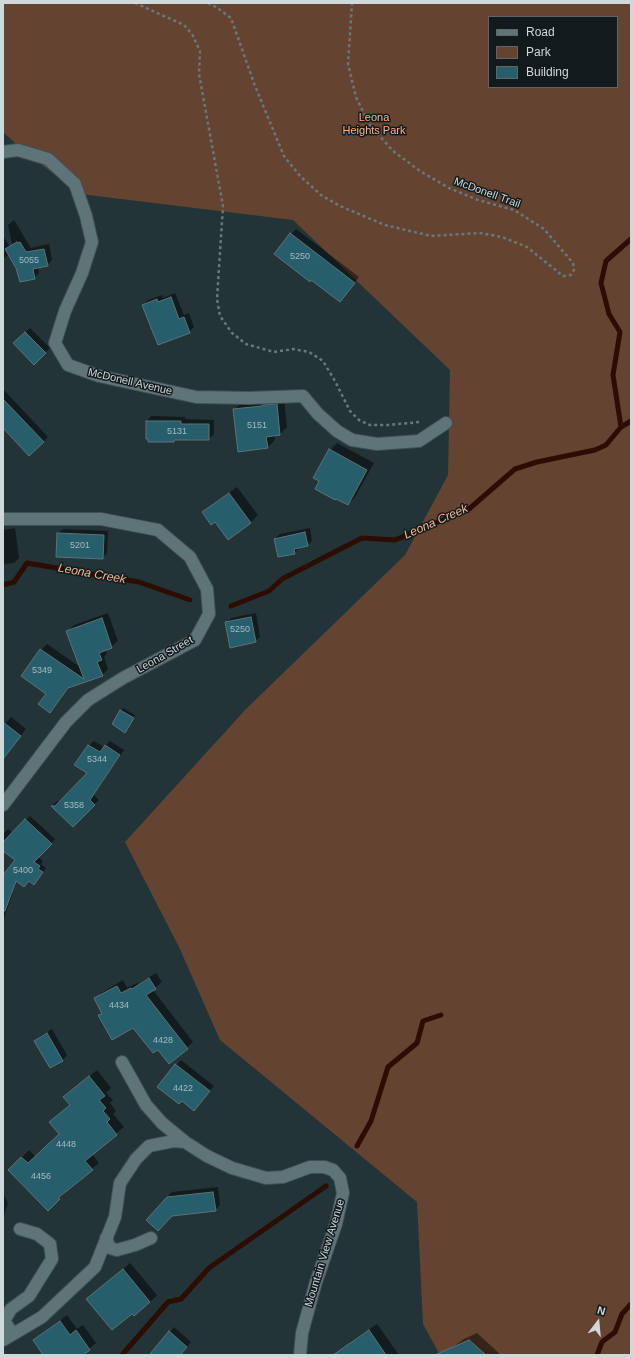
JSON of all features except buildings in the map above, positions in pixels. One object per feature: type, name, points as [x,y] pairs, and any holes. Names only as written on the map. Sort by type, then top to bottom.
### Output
[{"type":"street","name":"McDonell Avenue","points":[[3,152],[18,150],[48,159],[75,184],[86,216],[92,242],[82,273],[65,310],[55,343],[68,364],[98,376],[196,396],[249,398],[303,396],[318,414],[337,432],[352,440],[376,444],[419,440],[446,423]]},
{"type":"street","name":"Leona Street","points":[[3,519],[101,519],[158,530],[190,558],[207,589],[209,614],[195,640],[123,678],[88,700],[66,722],[3,804]]},
{"type":"street","name":"Mountain View Avenue","points":[[122,1062],[146,1105],[162,1123],[185,1142],[207,1156],[232,1168],[266,1178],[283,1177],[310,1167],[324,1167],[333,1170],[340,1178],[343,1193],[336,1224],[316,1282],[302,1333],[300,1355]]},
{"type":"street","points":[[20,1229],[37,1234],[50,1244],[52,1259],[30,1296],[11,1309],[4,1321],[8,1337],[42,1317],[95,1267],[115,1217],[120,1184],[136,1159],[149,1146],[174,1141],[185,1142]]},
{"type":"street","points":[[106,1238],[110,1248],[117,1250],[135,1245],[151,1238]]},
{"type":"path","points":[[136,3],[184,25],[192,34],[200,51],[199,74],[223,206],[217,299],[220,316],[232,333],[246,344],[274,352],[293,349],[308,352],[323,361],[350,411],[359,420],[370,425],[417,422],[446,423]]},
{"type":"path","name":"McDonell Trail","points":[[208,3],[231,18],[255,86],[284,156],[300,176],[321,195],[340,206],[385,225],[431,236],[480,233],[502,237],[527,247],[563,276],[571,275],[574,270],[573,262],[544,229],[514,210],[478,200],[449,188],[420,171],[393,151],[369,124],[356,97],[348,64],[352,3]]},
{"type":"green space","name":"Leona Heights Park","points":[[3,3],[631,3],[631,1355],[440,1355],[423,1324],[417,1202],[220,1040],[179,947],[125,842],[246,709],[405,555],[448,475],[450,370],[293,220],[80,194],[24,151],[3,132]]},
{"type":"waterway","points":[[621,427],[613,375],[620,332],[609,314],[601,283],[606,261],[631,239]]},
{"type":"waterway","name":"Leona Creek","points":[[231,606],[269,591],[282,579],[362,538],[395,540],[469,509],[515,469],[537,462],[595,450],[606,445],[621,427],[631,421]]},
{"type":"waterway","name":"Leona Creek","points":[[3,585],[14,582],[27,563],[139,582],[190,600]]},
{"type":"waterway","points":[[357,1146],[371,1121],[388,1067],[417,1043],[423,1021],[441,1015]]},
{"type":"waterway","points":[[122,1355],[168,1302],[181,1299],[209,1268],[326,1186]]},
{"type":"waterway","points":[[597,1355],[602,1342],[615,1332],[622,1314],[631,1304]]}]
